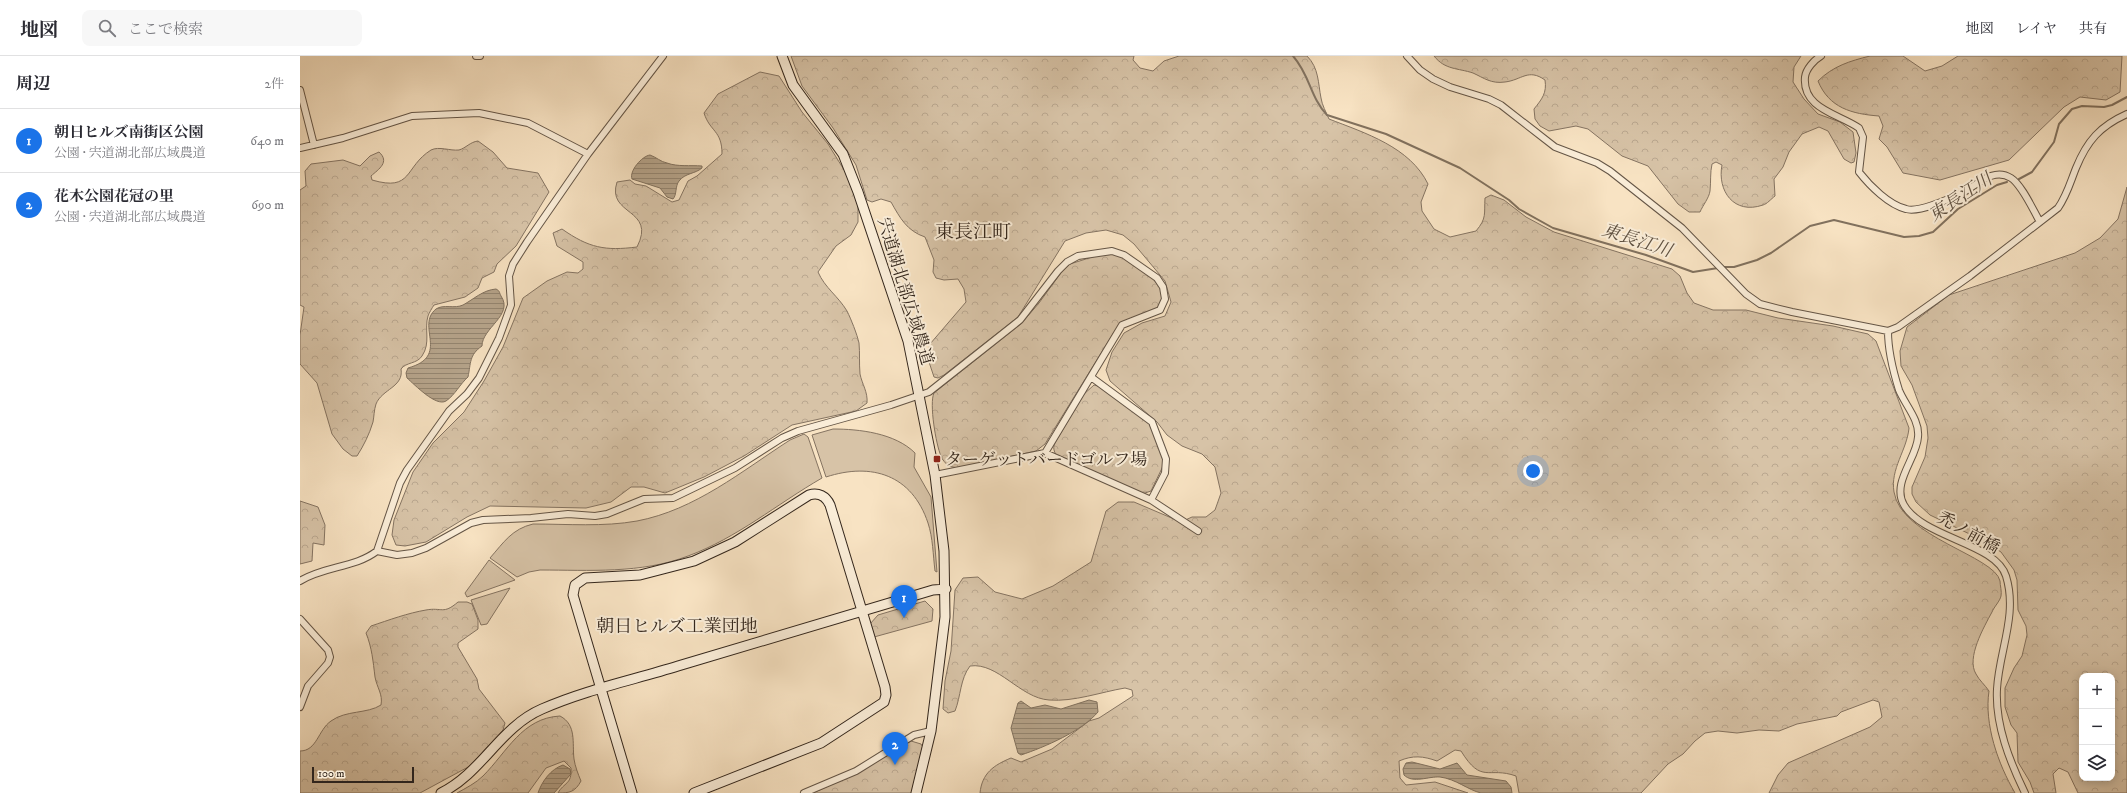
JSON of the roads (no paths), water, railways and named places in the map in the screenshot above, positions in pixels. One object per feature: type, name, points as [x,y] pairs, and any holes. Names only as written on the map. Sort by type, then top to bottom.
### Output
[{"type":"street","points":[[300,581],[310,575],[368,558],[377,551],[400,483],[407,470],[449,411],[467,394],[479,378],[499,338],[511,305],[509,276],[513,264],[588,154],[663,56]]},
{"type":"street","name":"宍道湖北部広域農道","points":[[782,56],[793,85],[835,140],[850,169],[901,316],[935,475],[946,589],[942,650],[931,731],[916,793]]},
{"type":"street","points":[[1408,56],[1420,70],[1433,79],[1450,87],[1489,99],[1501,105],[1556,147],[1597,163],[1610,172],[1682,228],[1746,294],[1760,304],[1792,312],[1888,331],[1898,327],[1948,292],[2058,208],[2066,196],[2076,168],[2095,134],[2109,122],[2127,114]]},
{"type":"street","points":[[1821,56],[1811,64],[1806,74],[1804,86],[1808,97],[1818,106],[1859,128],[1863,137],[1859,172],[1866,181],[1895,205],[1906,210],[1918,210],[1964,191],[1988,177],[2002,175],[2012,179],[2018,186],[2040,222]]},
{"type":"street","points":[[300,90],[314,145]]},
{"type":"street","points":[[300,148],[343,138],[412,116],[479,113],[528,123],[588,154]]},
{"type":"street","points":[[377,551],[397,555],[412,553],[426,548],[471,523],[483,520],[531,518],[568,514],[595,516],[607,514],[644,499],[673,498],[735,468],[782,438],[798,430],[891,405],[929,392],[1020,320],[1067,262],[1078,256],[1112,251],[1124,255],[1158,278],[1163,287],[1165,299],[1160,310],[1122,325],[1045,453]]},
{"type":"street","name":"禿ノ前橋","points":[[1888,331],[1890,357],[1900,390],[1918,427],[1917,444],[1902,480],[1900,493],[1903,504],[1917,518],[1936,531],[1986,554],[1999,564],[2006,574],[2010,600],[2009,623],[1997,688],[1996,707],[2012,766],[2025,793]]},
{"type":"street","points":[[1091,377],[1152,422],[1162,444],[1166,459],[1165,473],[1151,500]]},
{"type":"street","points":[[935,475],[1045,453],[1151,500],[1198,531]]},
{"type":"street","points":[[632,793],[573,596],[574,588],[577,583],[590,578],[640,575],[694,561],[735,542],[812,494],[821,495],[829,502],[885,687],[886,695],[884,702],[820,743],[694,793]]},
{"type":"street","points":[[441,793],[467,777],[514,727],[530,715],[560,702],[933,590],[946,589]]},
{"type":"street","points":[[300,619],[328,650],[330,657],[328,663],[308,686],[300,707]]},
{"type":"street","points":[[804,793],[856,771],[914,735],[931,731]]},
{"type":"waterway","name":"東長江川","points":[[1293,56],[1299,63],[1317,101],[1327,115],[1386,134],[1460,168],[1509,200],[1519,209],[1553,228],[1646,255],[1693,272],[1718,268]]},
{"type":"waterway","name":"東長江川","points":[[2019,179],[2032,172],[2054,142],[2059,124],[2072,109],[2082,106],[2104,107],[2112,105],[2127,97]]},
{"type":"waterway","name":"東長江川","points":[[1723,267],[1734,267],[1757,260],[1771,253],[1810,226],[1834,220],[1904,237],[1919,236],[1933,232],[1958,209],[1997,185],[2007,182]]},
{"type":"place","name":"ターゲットバードゴルフ場","points":[[937,459]]},
{"type":"place","name":"朝日ヒルズ南街区公園","points":[[904,618]]},
{"type":"place","name":"花木公園花冠の里","points":[[895,765]]},
{"type":"district","name":"東長江町","points":[[973,231]]},
{"type":"district","name":"朝日ヒルズ工業団地","points":[[677,626]]}]
